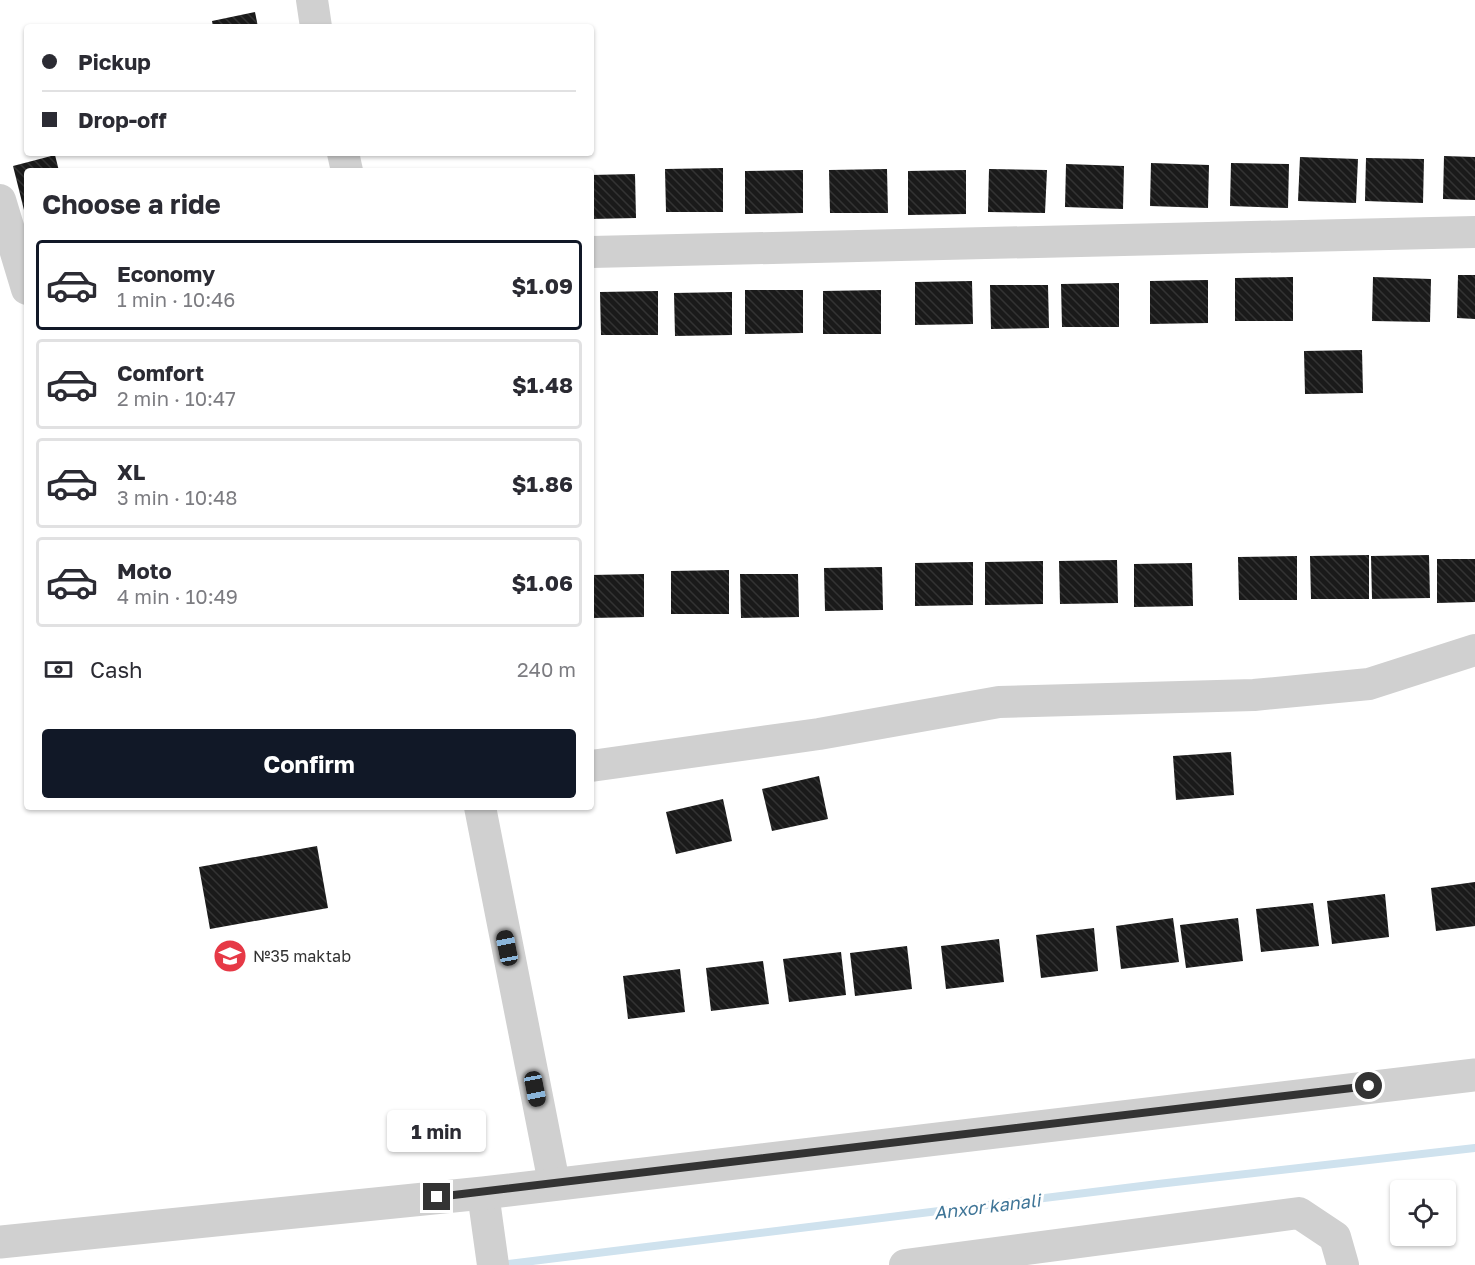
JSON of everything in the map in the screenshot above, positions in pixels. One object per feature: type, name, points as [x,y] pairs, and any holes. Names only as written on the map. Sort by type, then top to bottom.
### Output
[{"type":"street","points":[[312,0],[316,24]]},
{"type":"street","points":[[0,200],[24,279]]},
{"type":"street","points":[[594,252],[1475,232]]},
{"type":"street","points":[[594,766],[819,734],[999,702],[1254,695],[1368,684],[1475,650]]},
{"type":"street","points":[[481,810],[554,1183]]},
{"type":"street","points":[[0,1242],[483,1192],[1475,1075]]},
{"type":"street","points":[[483,1192],[491,1251]]},
{"type":"street","points":[[905,1265],[1299,1213],[1335,1237],[1343,1265]]},
{"type":"building","points":[[255,12],[257,24],[212,24],[212,21]]},
{"type":"building","points":[[55,156],[58,168],[24,168],[24,210],[13,166]]},
{"type":"building","points":[[1444,156],[1475,157],[1475,200],[1443,199]]},
{"type":"building","points":[[1300,157],[1358,159],[1356,203],[1298,201]]},
{"type":"building","points":[[1366,158],[1424,159],[1423,203],[1365,201]]},
{"type":"building","points":[[1151,163],[1209,165],[1208,208],[1150,206]]},
{"type":"building","points":[[1231,163],[1289,164],[1288,208],[1230,206]]},
{"type":"building","points":[[1066,164],[1124,166],[1123,209],[1065,207]]},
{"type":"building","points":[[723,168],[723,212],[666,212],[665,169]]},
{"type":"building","points":[[887,169],[888,213],[830,213],[829,170]]},
{"type":"building","points":[[989,169],[1047,170],[1045,213],[988,212]]},
{"type":"building","points":[[803,170],[803,213],[745,214],[745,171]]},
{"type":"building","points":[[966,170],[966,214],[908,215],[908,171]]},
{"type":"building","points":[[635,174],[636,218],[594,219],[594,175]]},
{"type":"building","points":[[1458,275],[1475,275],[1475,319],[1457,318]]},
{"type":"building","points":[[1293,277],[1293,321],[1235,321],[1235,278]]},
{"type":"building","points":[[1373,277],[1431,279],[1430,322],[1372,321]]},
{"type":"building","points":[[1208,280],[1208,323],[1150,324],[1150,281]]},
{"type":"building","points":[[972,281],[973,324],[915,325],[915,282]]},
{"type":"building","points":[[1119,283],[1119,327],[1062,327],[1061,284]]},
{"type":"building","points":[[990,285],[1048,285],[1049,328],[991,329]]},
{"type":"building","points":[[745,290],[803,290],[803,333],[745,334]]},
{"type":"building","points":[[881,290],[881,334],[823,334],[823,291]]},
{"type":"building","points":[[658,291],[658,335],[601,335],[600,292]]},
{"type":"building","points":[[732,292],[732,335],[675,336],[674,293]]},
{"type":"building","points":[[1362,350],[1363,393],[1305,394],[1304,351]]},
{"type":"building","points":[[1369,555],[1369,599],[1311,599],[1310,556]]},
{"type":"building","points":[[1429,555],[1430,598],[1372,599],[1371,556]]},
{"type":"building","points":[[1297,556],[1297,600],[1239,600],[1238,557]]},
{"type":"building","points":[[1437,559],[1475,559],[1475,602],[1437,603]]},
{"type":"building","points":[[1117,560],[1118,603],[1060,604],[1059,561]]},
{"type":"building","points":[[1043,561],[1043,604],[985,605],[985,562]]},
{"type":"building","points":[[973,562],[973,605],[915,606],[915,563]]},
{"type":"building","points":[[1192,563],[1193,606],[1134,607],[1134,564]]},
{"type":"building","points":[[882,567],[883,610],[825,611],[824,568]]},
{"type":"building","points":[[729,570],[729,614],[671,614],[671,571]]},
{"type":"building","points":[[644,574],[644,617],[594,618],[594,575]]},
{"type":"building","points":[[740,574],[798,574],[799,617],[741,618]]},
{"type":"building","points":[[1231,752],[1234,795],[1176,800],[1173,756]]},
{"type":"building","points":[[819,776],[828,819],[772,831],[762,789]]},
{"type":"building","points":[[723,799],[732,841],[676,854],[666,812]]},
{"type":"building","points":[[317,846],[328,908],[210,929],[199,867]]},
{"type":"building","points":[[1475,882],[1475,926],[1436,931],[1431,888]]},
{"type":"building","points":[[1385,894],[1389,937],[1332,944],[1327,901]]},
{"type":"building","points":[[1313,903],[1319,946],[1261,952],[1256,909]]},
{"type":"building","points":[[1173,918],[1179,962],[1121,969],[1116,926]]},
{"type":"building","points":[[1238,918],[1243,961],[1186,968],[1180,925]]},
{"type":"building","points":[[1094,928],[1098,971],[1041,978],[1036,935]]},
{"type":"building","points":[[999,939],[1004,982],[946,989],[941,946]]},
{"type":"building","points":[[907,946],[912,989],[855,996],[850,953]]},
{"type":"building","points":[[841,952],[846,995],[789,1002],[783,959]]},
{"type":"building","points":[[763,961],[769,1004],[711,1011],[706,968]]},
{"type":"building","points":[[680,969],[685,1012],[628,1019],[623,976]]},
{"type":"waterway","name":"Anxor kanali","points":[[500,1265],[1158,1184],[1475,1148]]},
{"type":"place","name":"№35 maktab","points":[[230,956]]},
{"type":"route","points":[[437,1197],[1369,1086]]}]
